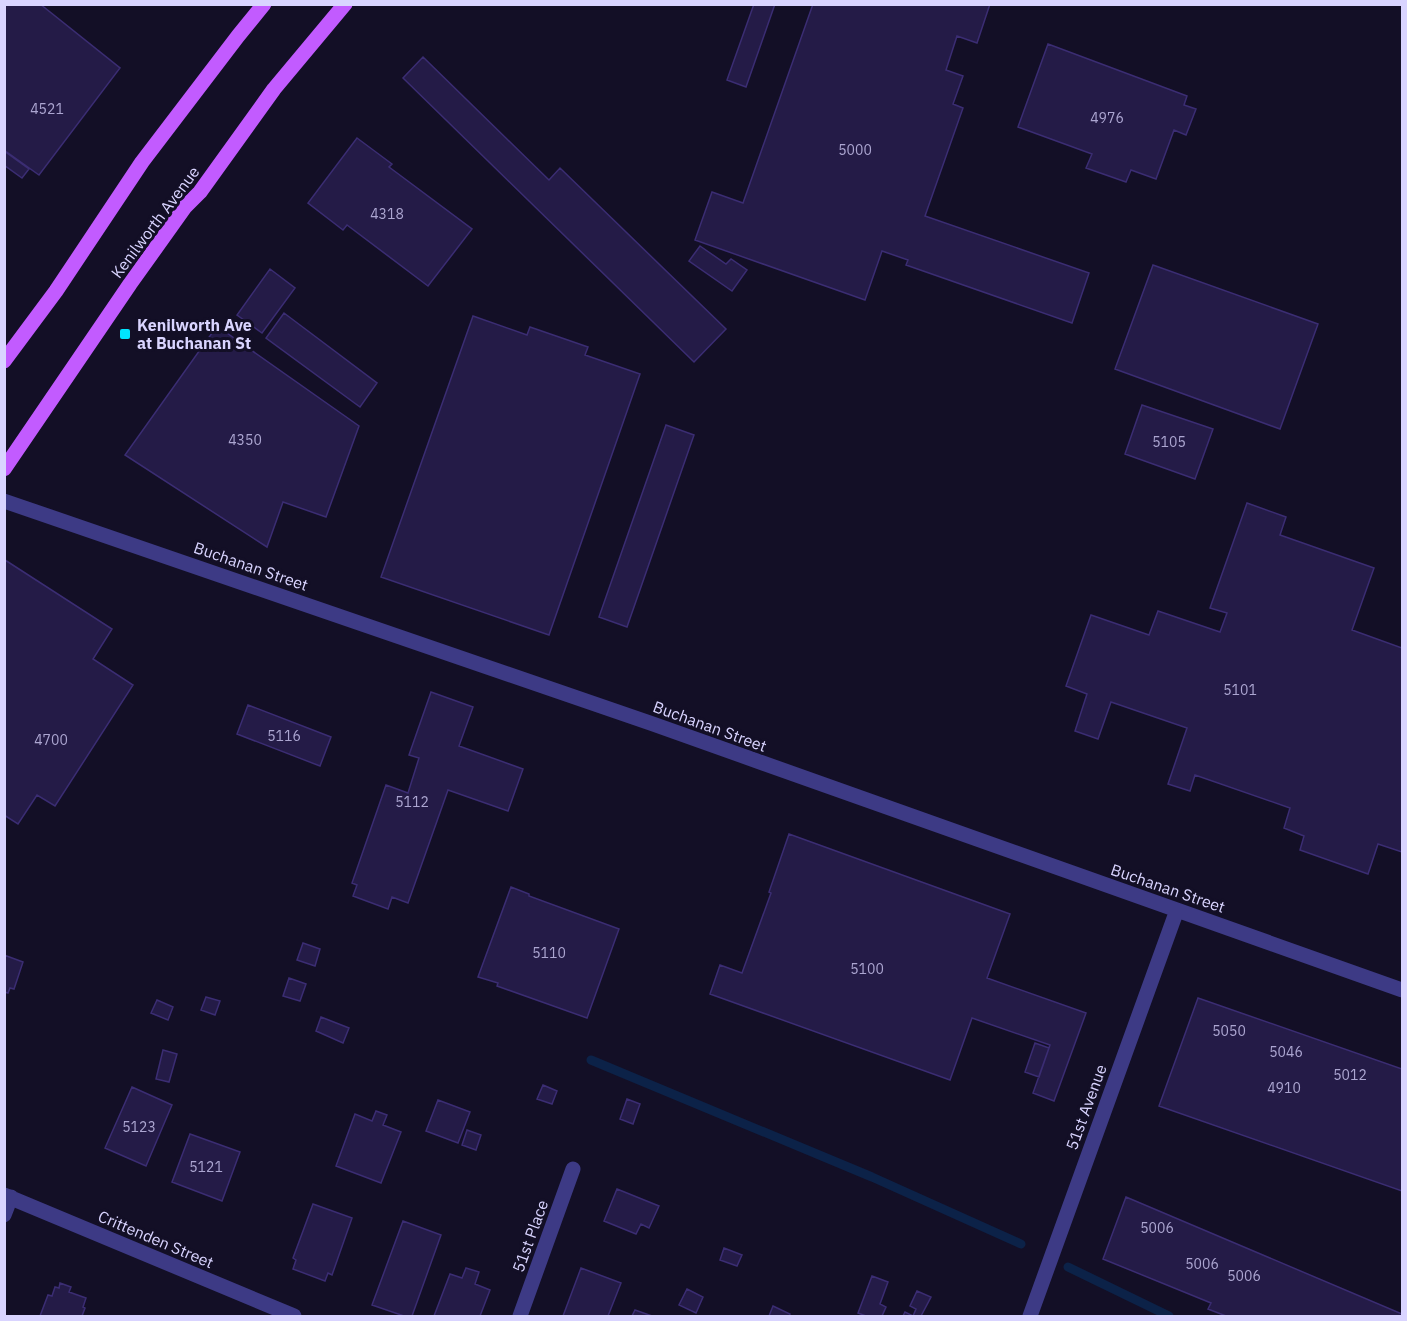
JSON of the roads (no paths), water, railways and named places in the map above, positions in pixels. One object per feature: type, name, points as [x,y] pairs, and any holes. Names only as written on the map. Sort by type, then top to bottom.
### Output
[{"type":"main road","points":[[4,361],[56,291],[142,162],[264,4]]},
{"type":"main road","name":"Kenilworth Avenue","points":[[4,469],[185,207],[200,192],[274,90],[345,4]]},
{"type":"street","name":"Buchanan Street","points":[[4,501],[653,724],[1402,990]]},
{"type":"street","name":"51st Avenue","points":[[1030,1317],[1177,910]]},
{"type":"street","name":"51st Place","points":[[520,1317],[573,1169]]},
{"type":"street","points":[[4,1215],[8,1196]]},
{"type":"street","name":"Crittenden Street","points":[[8,1196],[294,1317]]},
{"type":"waterway","points":[[591,1060],[872,1177],[1021,1244]]},
{"type":"waterway","points":[[1068,1267],[1169,1316]]},
{"type":"place","name":"Kenilworth Ave at Buchanan St","points":[[125,334]]}]
